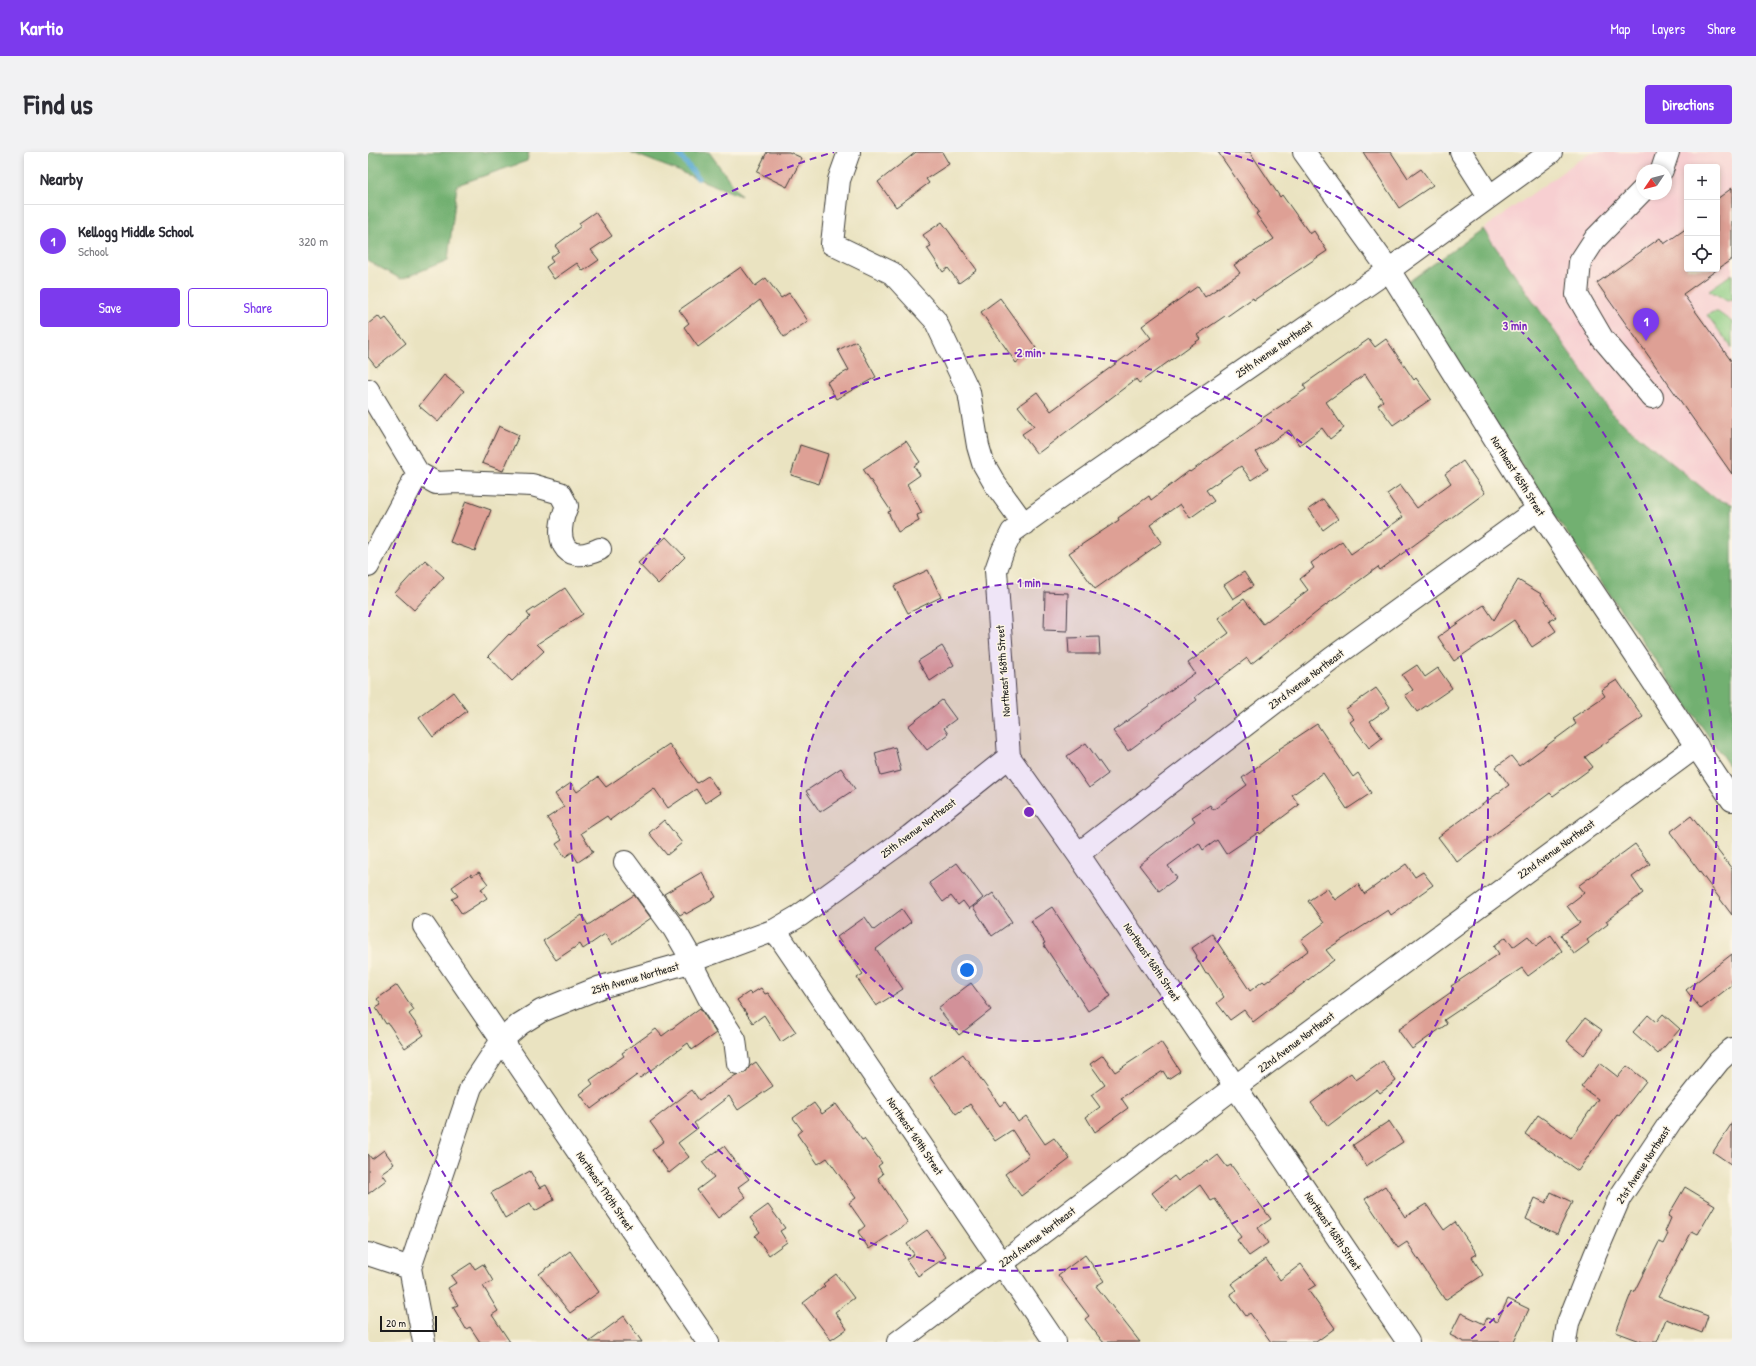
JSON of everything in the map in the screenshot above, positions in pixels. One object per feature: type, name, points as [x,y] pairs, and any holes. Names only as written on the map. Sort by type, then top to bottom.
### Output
[{"type":"street","points":[[849,152],[839,180],[832,244],[892,273],[935,320],[969,392],[978,446],[983,464],[995,484],[1024,524]]},
{"type":"street","name":"Northeast 165th Street","points":[[1304,152],[1389,270],[1538,509],[1732,800]]},
{"type":"street","points":[[1461,152],[1490,196]]},
{"type":"street","name":"25th Avenue Northeast","points":[[1002,550],[1012,532],[1055,500],[1389,270],[1551,152]]},
{"type":"street","points":[[1664,164],[1668,152]]},
{"type":"street","points":[[1636,197],[1595,239],[1580,262],[1577,295],[1602,338],[1652,397]]},
{"type":"street","points":[[368,390],[418,473],[436,483],[458,482],[532,485],[560,493],[568,506],[562,531],[562,544],[567,550],[576,555],[584,555],[600,549]]},
{"type":"street","points":[[368,566],[418,473]]},
{"type":"street","name":"23rd Avenue Northeast","points":[[1078,854],[1331,659],[1538,509]]},
{"type":"street","name":"Northeast 168th Street","points":[[1002,550],[996,570],[1010,757],[1236,1086],[1408,1342]]},
{"type":"street","name":"22nd Avenue Northeast","points":[[898,1342],[1236,1086],[1697,746]]},
{"type":"street","name":"25th Avenue Northeast","points":[[410,1268],[471,1087],[502,1040],[520,1024],[541,1011],[601,986],[691,961],[775,930],[800,916],[910,836],[1010,757]]},
{"type":"street","points":[[625,862],[674,929],[712,1004],[735,1040],[738,1063]]},
{"type":"street","name":"Northeast 170th Street","points":[[424,926],[708,1342]]},
{"type":"street","name":"Northeast 169th Street","points":[[775,930],[1055,1342]]},
{"type":"street","name":"21st Avenue Northeast","points":[[1565,1342],[1568,1323],[1620,1198],[1671,1122],[1719,1061],[1732,1049]]},
{"type":"street","points":[[368,1254],[410,1268],[424,1342]]},
{"type":"shaded area","points":[[1590,152],[1732,152],[1732,504],[1716,499],[1611,413],[1483,229]]},
{"type":"green space","points":[[368,152],[529,152],[527,161],[457,185],[448,260],[401,279],[368,261]]},
{"type":"green space","points":[[630,152],[709,152],[741,196]]},
{"type":"green space","points":[[1483,229],[1613,415],[1716,499],[1732,504],[1732,770],[1547,504],[1405,284]]},
{"type":"green space","points":[[1732,274],[1732,300],[1727,301],[1709,290]]},
{"type":"green space","points":[[1713,312],[1718,312],[1732,322],[1732,348],[1707,315]]},
{"type":"building","points":[[767,152],[789,152],[802,158],[787,187],[757,172]]},
{"type":"building","points":[[916,152],[942,152],[949,164],[926,179],[929,183],[896,207],[878,182]]},
{"type":"building","points":[[1218,152],[1250,152],[1280,197],[1282,195],[1310,234],[1314,231],[1327,251],[1254,300],[1253,298],[1197,335],[1200,339],[1139,383],[1136,379],[1037,454],[1022,434],[1034,426],[1018,406],[1037,392],[1051,411],[1151,338],[1142,326],[1198,286],[1205,297],[1240,273],[1234,265],[1274,239],[1256,214],[1259,212]]},
{"type":"building","points":[[1363,152],[1391,152],[1408,178],[1421,169],[1433,185],[1399,208]]},
{"type":"building","points":[[1732,188],[1732,259],[1720,268],[1720,200],[1720,197]]},
{"type":"building","points":[[595,212],[612,236],[591,250],[599,260],[583,271],[577,263],[554,279],[546,267],[553,262],[550,258],[559,251],[555,246],[581,226],[579,223]]},
{"type":"building","points":[[942,222],[977,270],[959,283],[948,268],[943,272],[927,248],[931,246],[923,235]]},
{"type":"building","points":[[1684,230],[1684,272],[1714,272],[1683,294],[1732,362],[1732,474],[1597,283],[1660,238],[1664,244]]},
{"type":"building","points":[[741,267],[755,286],[766,278],[781,298],[789,293],[808,321],[784,337],[760,300],[698,347],[684,327],[689,323],[679,310]]},
{"type":"building","points":[[1000,298],[1036,348],[1016,363],[981,312]]},
{"type":"building","points":[[378,316],[382,321],[386,318],[406,343],[376,367],[368,357],[368,324]]},
{"type":"building","points":[[1369,339],[1375,347],[1386,339],[1414,380],[1416,378],[1431,399],[1393,425],[1378,405],[1383,401],[1365,374],[1326,402],[1344,428],[1330,439],[1322,428],[1299,445],[1289,430],[1256,452],[1268,469],[1251,480],[1241,466],[1206,490],[1214,501],[1190,518],[1180,504],[1150,525],[1162,542],[1095,589],[1069,553],[1119,520],[1118,518],[1149,496],[1151,500],[1189,471],[1190,472],[1262,421],[1261,419],[1306,389],[1303,385]]},
{"type":"building","points":[[856,341],[876,377],[836,399],[827,382],[849,370],[838,350]]},
{"type":"building","points":[[444,375],[464,391],[438,422],[419,406]]},
{"type":"building","points":[[499,426],[519,435],[503,471],[482,463]]},
{"type":"building","points":[[906,441],[920,462],[914,466],[920,475],[907,484],[922,513],[917,515],[919,521],[898,532],[888,512],[891,511],[863,469]]},
{"type":"building","points":[[800,445],[828,454],[819,484],[791,475]]},
{"type":"building","points":[[1463,461],[1485,493],[1380,570],[1378,567],[1322,608],[1251,664],[1247,658],[1195,697],[1197,700],[1128,751],[1113,731],[1195,673],[1188,663],[1229,633],[1218,618],[1244,599],[1263,624],[1308,590],[1300,579],[1314,568],[1311,563],[1342,541],[1351,554],[1403,517],[1387,494],[1400,485],[1417,508],[1451,483],[1445,474]]},
{"type":"building","points":[[1323,499],[1338,519],[1323,530],[1309,509]]},
{"type":"building","points":[[466,501],[491,510],[475,551],[450,542]]},
{"type":"building","points":[[666,537],[685,557],[658,584],[638,563]]},
{"type":"building","points":[[425,560],[444,577],[414,610],[395,593]]},
{"type":"building","points":[[928,570],[941,597],[908,613],[894,586]]},
{"type":"building","points":[[1244,572],[1253,586],[1233,599],[1224,585]]},
{"type":"building","points":[[1518,580],[1541,594],[1556,617],[1549,621],[1556,631],[1532,647],[1514,620],[1454,661],[1438,637],[1484,605],[1494,620]]},
{"type":"building","points":[[565,588],[583,614],[537,644],[544,651],[512,681],[488,656],[509,634],[510,635],[530,617],[527,613]]},
{"type":"building","points":[[1045,592],[1068,593],[1067,631],[1044,630]]},
{"type":"building","points":[[1099,637],[1100,654],[1069,654],[1068,638]]},
{"type":"building","points":[[942,646],[954,665],[930,681],[918,661]]},
{"type":"building","points":[[1417,665],[1425,677],[1438,668],[1452,688],[1417,712],[1405,695],[1413,690],[1402,675]]},
{"type":"building","points":[[1617,680],[1643,717],[1585,757],[1593,767],[1553,796],[1550,793],[1457,862],[1438,837],[1509,785],[1496,767],[1511,756],[1519,766],[1576,724],[1572,718],[1605,696],[1601,690]]},
{"type":"building","points":[[1376,688],[1390,707],[1370,721],[1382,738],[1369,748],[1350,722],[1354,719],[1346,709]]},
{"type":"building","points":[[453,692],[467,711],[433,737],[419,718]]},
{"type":"building","points":[[942,700],[956,719],[944,728],[948,734],[927,750],[908,726]]},
{"type":"building","points":[[1317,724],[1353,777],[1358,773],[1371,793],[1347,809],[1323,773],[1292,795],[1299,805],[1260,834],[1259,832],[1226,854],[1217,840],[1203,850],[1199,843],[1168,866],[1177,878],[1159,891],[1139,865],[1195,821],[1192,817],[1210,805],[1213,810],[1247,785],[1242,778],[1280,750],[1279,749]]},
{"type":"building","points":[[1086,743],[1108,774],[1089,788],[1067,756]]},
{"type":"building","points":[[669,744],[697,783],[708,776],[720,793],[705,803],[696,789],[668,808],[654,788],[610,820],[607,816],[581,833],[593,852],[578,862],[572,852],[565,857],[556,844],[562,840],[547,818],[564,807],[555,794],[571,783],[577,792],[598,777],[606,787]]},
{"type":"building","points":[[895,747],[901,771],[881,776],[875,753]]},
{"type":"building","points":[[841,768],[855,789],[820,812],[806,791]]},
{"type":"building","points":[[1691,816],[1732,869],[1732,915],[1670,832]]},
{"type":"building","points":[[664,820],[682,843],[667,855],[649,833]]},
{"type":"building","points":[[1635,844],[1650,864],[1632,877],[1643,893],[1606,921],[1608,924],[1587,940],[1589,943],[1574,954],[1561,935],[1580,923],[1567,906],[1584,893],[1578,886]]},
{"type":"building","points":[[957,863],[983,898],[969,909],[963,901],[958,905],[951,896],[943,902],[929,883]]},
{"type":"building","points":[[1406,864],[1415,877],[1423,872],[1433,885],[1391,915],[1388,910],[1326,950],[1334,960],[1253,1022],[1244,1010],[1230,1020],[1217,1003],[1224,997],[1208,973],[1206,974],[1192,948],[1212,934],[1250,991],[1263,981],[1265,983],[1309,950],[1301,940],[1324,923],[1308,901],[1327,888],[1335,900],[1358,884],[1364,894]]},
{"type":"building","points":[[479,872],[488,884],[481,889],[487,898],[462,914],[452,899],[458,896],[452,887],[471,874],[472,876]]},
{"type":"building","points":[[702,872],[716,897],[686,914],[685,912],[680,915],[664,894]]},
{"type":"building","points":[[993,893],[1012,922],[992,936],[973,907]]},
{"type":"building","points":[[634,895],[651,918],[612,945],[605,934],[583,949],[580,944],[556,960],[543,941],[582,915],[588,925]]},
{"type":"building","points":[[1052,907],[1111,996],[1088,1011],[1043,944],[1045,943],[1031,921]]},
{"type":"building","points":[[902,909],[911,922],[876,949],[903,989],[876,1006],[857,978],[863,974],[837,937],[865,917],[874,930]]},
{"type":"building","points":[[1551,935],[1562,951],[1528,976],[1522,968],[1444,1020],[1447,1024],[1412,1049],[1398,1030],[1454,990],[1451,986],[1499,954],[1494,946],[1506,937],[1513,947],[1528,936],[1536,946]]},
{"type":"building","points":[[1732,954],[1732,985],[1701,1009],[1686,990]]},
{"type":"building","points":[[971,983],[991,1010],[959,1035],[938,1008]]},
{"type":"building","points":[[397,985],[414,1010],[409,1014],[424,1035],[405,1048],[388,1023],[386,1024],[376,1008],[381,1005],[377,999]]},
{"type":"building","points":[[761,988],[765,994],[768,993],[796,1032],[781,1042],[764,1015],[753,1023],[737,1000],[749,992],[751,994]]},
{"type":"building","points":[[700,1008],[716,1033],[692,1050],[688,1043],[640,1078],[637,1075],[591,1109],[580,1094],[593,1084],[590,1080],[624,1056],[622,1053],[656,1029],[662,1036]]},
{"type":"building","points":[[1663,1014],[1680,1029],[1658,1054],[1633,1032],[1648,1015],[1656,1022]]},
{"type":"building","points":[[1585,1018],[1602,1030],[1584,1055],[1567,1041]]},
{"type":"building","points":[[1161,1042],[1180,1071],[1168,1079],[1163,1071],[1121,1098],[1128,1108],[1095,1132],[1086,1117],[1100,1107],[1091,1095],[1105,1085],[1090,1064],[1103,1055],[1115,1072]]},
{"type":"building","points":[[963,1054],[1000,1106],[1005,1102],[1018,1122],[1026,1116],[1045,1144],[1054,1138],[1070,1159],[1021,1196],[1005,1174],[1029,1156],[1012,1130],[995,1141],[970,1104],[956,1114],[930,1078]]},
{"type":"building","points":[[1383,1061],[1396,1081],[1380,1093],[1377,1089],[1328,1126],[1311,1103],[1351,1073],[1356,1080]]},
{"type":"building","points":[[756,1062],[773,1086],[738,1110],[729,1096],[694,1123],[698,1128],[678,1143],[689,1157],[669,1173],[652,1150],[664,1141],[650,1122],[692,1090],[699,1100],[736,1075],[745,1073],[750,1066]]},
{"type":"building","points":[[1600,1063],[1618,1077],[1627,1066],[1646,1081],[1619,1116],[1617,1115],[1578,1171],[1525,1134],[1538,1115],[1571,1138],[1598,1099],[1581,1087]]},
{"type":"building","points":[[814,1103],[822,1114],[836,1104],[862,1140],[864,1139],[882,1163],[878,1166],[883,1174],[878,1178],[908,1223],[869,1249],[858,1232],[865,1226],[849,1203],[856,1198],[827,1158],[818,1164],[797,1134],[802,1130],[793,1118]]},
{"type":"building","points":[[1389,1121],[1403,1142],[1366,1166],[1353,1145]]},
{"type":"building","points":[[1732,1123],[1732,1165],[1713,1152]]},
{"type":"building","points":[[724,1146],[749,1179],[738,1187],[746,1197],[718,1218],[697,1190],[714,1177],[702,1162]]},
{"type":"building","points":[[384,1150],[394,1164],[381,1173],[386,1180],[368,1194],[368,1154],[372,1159]]},
{"type":"building","points":[[1218,1155],[1227,1167],[1231,1165],[1271,1219],[1258,1228],[1268,1243],[1249,1256],[1237,1240],[1241,1237],[1215,1199],[1211,1201],[1200,1185],[1166,1211],[1152,1193],[1174,1176],[1178,1181],[1208,1160],[1209,1162]]},
{"type":"building","points":[[530,1171],[540,1188],[546,1185],[554,1200],[535,1211],[530,1203],[505,1218],[491,1193]]},
{"type":"building","points":[[1385,1186],[1405,1217],[1426,1204],[1444,1230],[1455,1222],[1477,1254],[1472,1257],[1483,1275],[1445,1300],[1407,1242],[1398,1248],[1365,1199]]},
{"type":"building","points":[[1685,1187],[1715,1205],[1698,1234],[1692,1231],[1658,1297],[1708,1316],[1702,1333],[1666,1319],[1657,1342],[1643,1342],[1616,1332],[1632,1291],[1634,1292],[1659,1242],[1663,1244],[1668,1234],[1665,1232],[1671,1218],[1668,1216]]},
{"type":"building","points":[[1551,1192],[1572,1202],[1557,1234],[1526,1219],[1535,1198],[1546,1203]]},
{"type":"building","points":[[768,1205],[785,1228],[780,1231],[787,1242],[769,1255],[755,1236],[760,1232],[750,1218]]},
{"type":"building","points":[[927,1230],[946,1257],[918,1276],[906,1259],[914,1254],[907,1244]]},
{"type":"building","points":[[570,1251],[599,1292],[570,1313],[539,1274]]},
{"type":"building","points":[[1085,1255],[1104,1281],[1096,1286],[1140,1342],[1103,1342],[1085,1319],[1089,1316],[1058,1275]]},
{"type":"building","points":[[1266,1259],[1280,1280],[1301,1264],[1316,1285],[1308,1290],[1335,1328],[1316,1342],[1271,1342],[1250,1313],[1246,1316],[1230,1294],[1236,1290],[1231,1284]]},
{"type":"building","points":[[471,1263],[475,1269],[483,1264],[493,1281],[483,1286],[498,1311],[492,1315],[510,1342],[480,1342],[470,1327],[466,1329],[453,1307],[458,1305],[448,1288],[456,1283],[451,1276]]},
{"type":"building","points":[[836,1274],[854,1298],[835,1312],[847,1329],[831,1340],[803,1303],[825,1286],[823,1284]]},
{"type":"building","points":[[1508,1299],[1529,1309],[1514,1342],[1464,1342],[1450,1335],[1461,1313],[1484,1324],[1487,1318],[1497,1322]]},
{"type":"building","points":[[624,1316],[642,1342],[589,1342]]},
{"type":"waterway","points":[[677,152],[698,178]]},
{"type":"place","name":"Kellogg Middle School","points":[[1646,341]]}]
